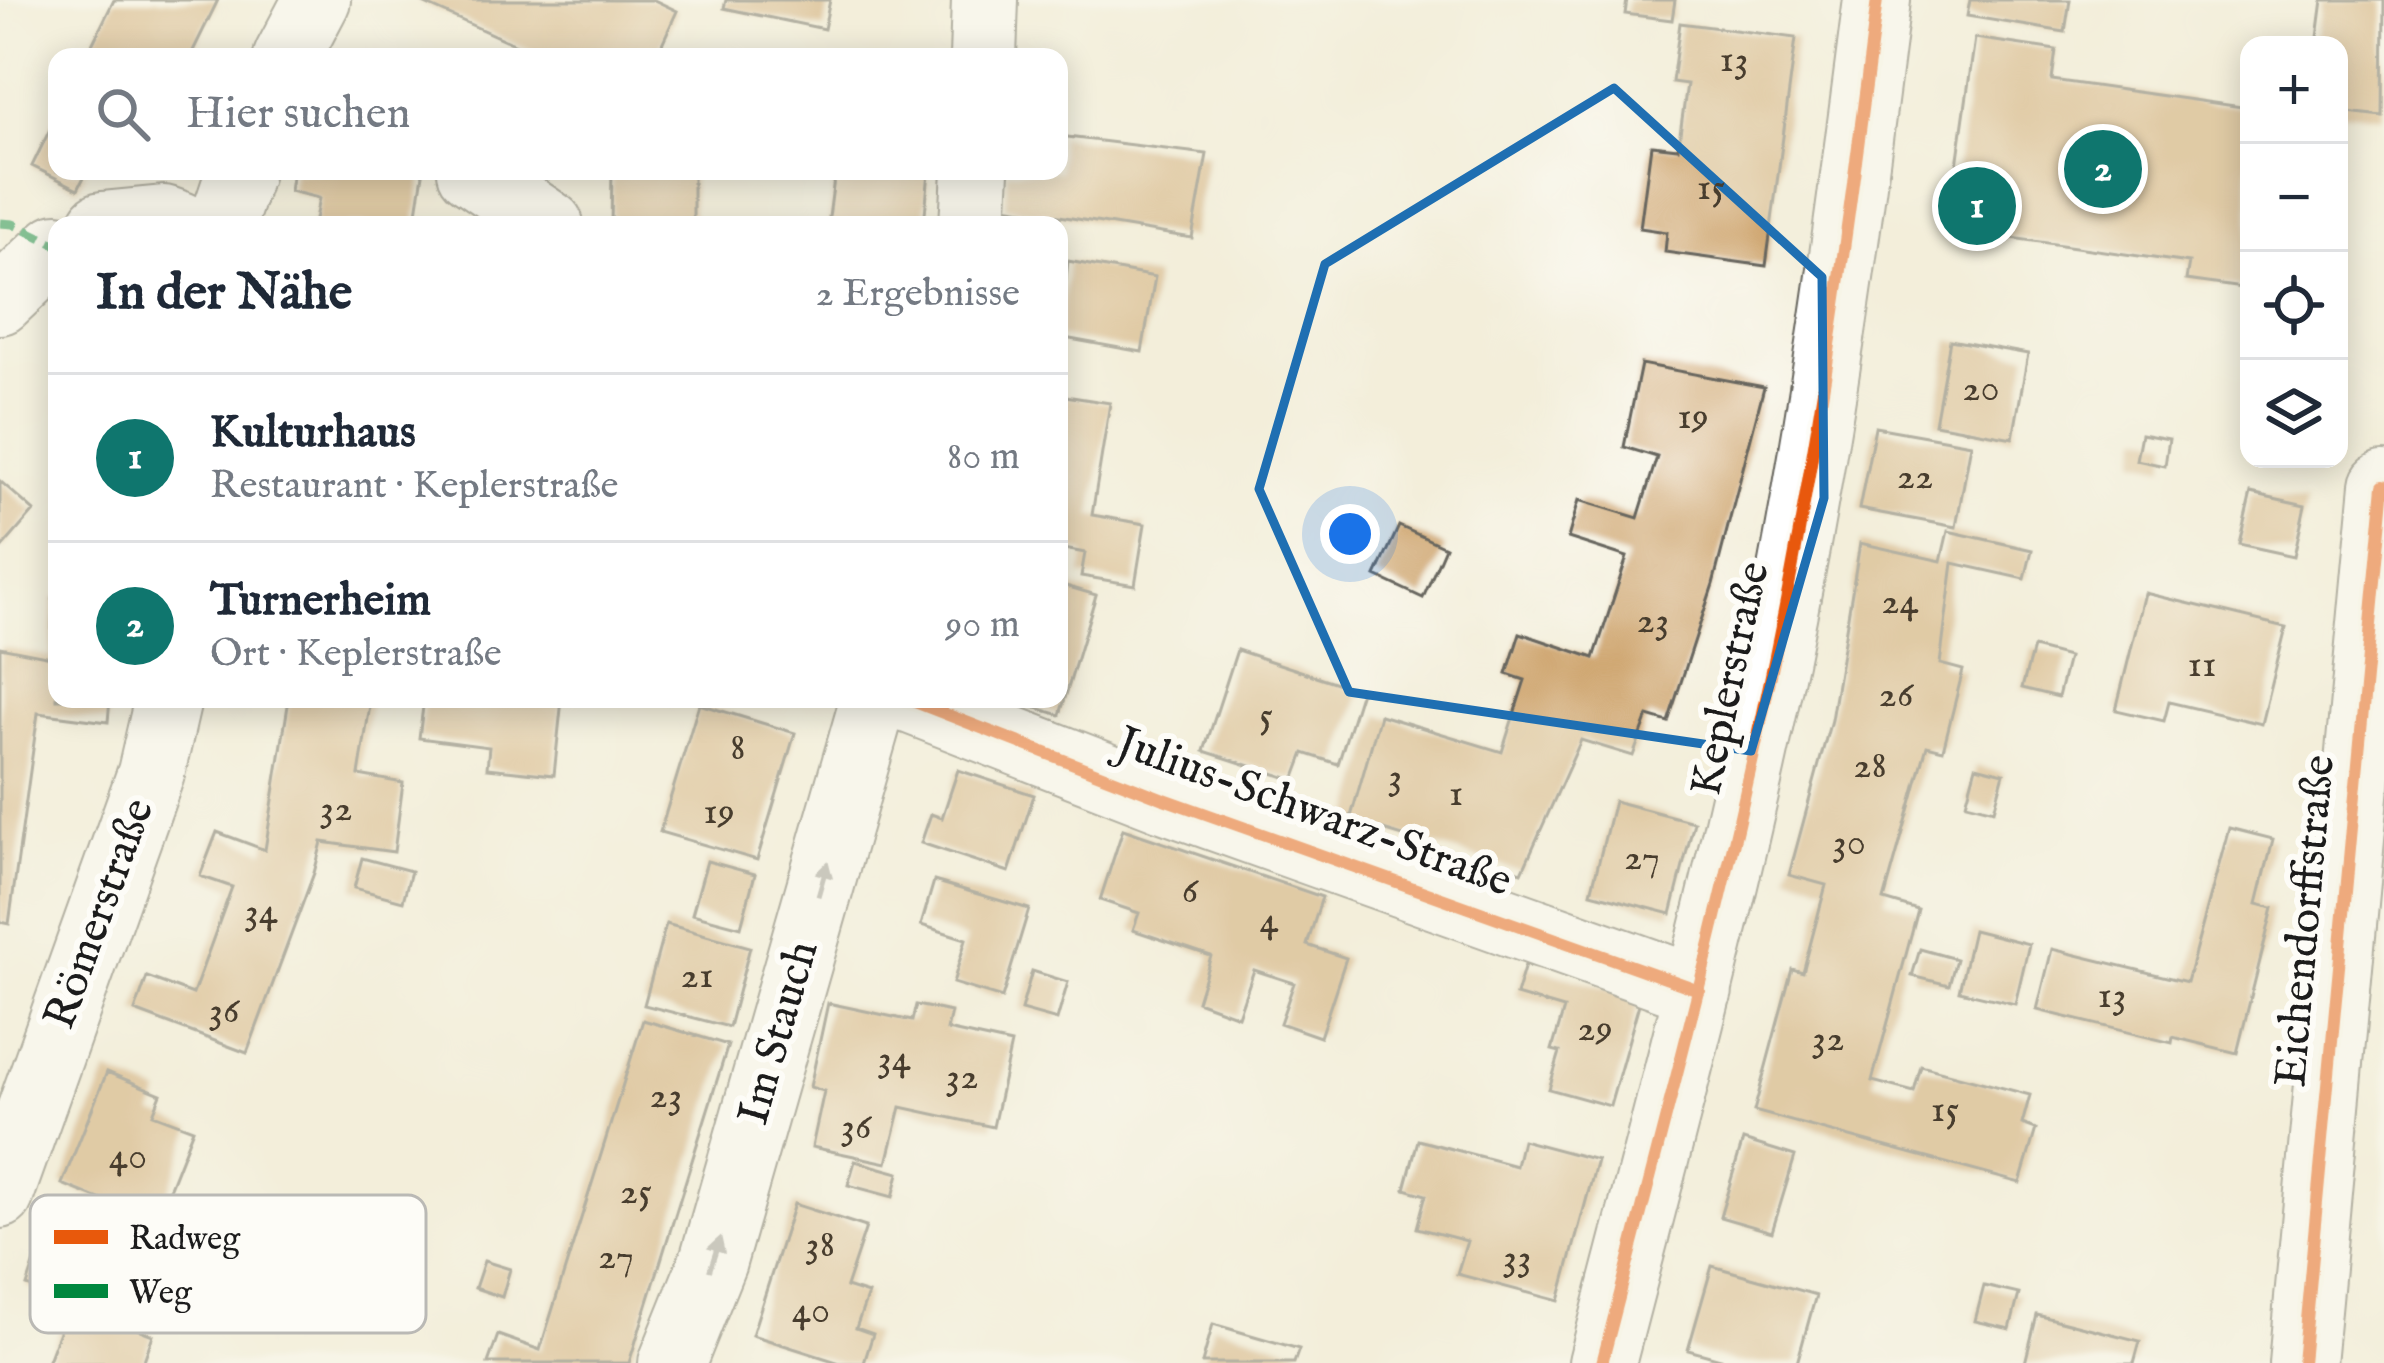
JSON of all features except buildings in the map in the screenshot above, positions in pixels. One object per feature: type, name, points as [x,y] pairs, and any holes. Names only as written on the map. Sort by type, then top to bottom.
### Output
[{"type":"street","points":[[983,48],[985,0]]},
{"type":"street","name":"Keplerstraße","points":[[1602,1363],[1699,990],[1775,656],[1834,335],[1877,0]]},
{"type":"street","points":[[225,216],[237,180]]},
{"type":"street","points":[[484,180],[537,216]]},
{"type":"street","points":[[974,216],[976,180]]},
{"type":"street","points":[[0,301],[48,256]]},
{"type":"street","name":"Eichendorffstraße","points":[[2302,1363],[2358,1029],[2384,485]]},
{"type":"street","name":"Römerstraße","points":[[0,1195],[151,772],[166,708]]},
{"type":"street","name":"Im Stauch","points":[[673,1363],[713,1261],[871,708]]},
{"type":"street","name":"Julius-Schwarz-Straße","points":[[930,708],[1164,799],[1699,990]]},
{"type":"highlighted area","points":[[1614,88],[1822,277],[1824,498],[1751,751],[1349,692],[1259,489],[1325,264]]},
{"type":"marked path","points":[[0,223],[48,241]]},
{"type":"cycle path","points":[[1602,1363],[1715,922],[1775,656],[1820,411],[1877,0]]},
{"type":"cycle path","points":[[2302,1363],[2384,485]]},
{"type":"cycle path","points":[[930,708],[1164,799],[1699,990]]},
{"type":"place","name":"Turnerheim","points":[[2103,169]]},
{"type":"place","name":"Kulturhaus","points":[[1977,206]]}]
